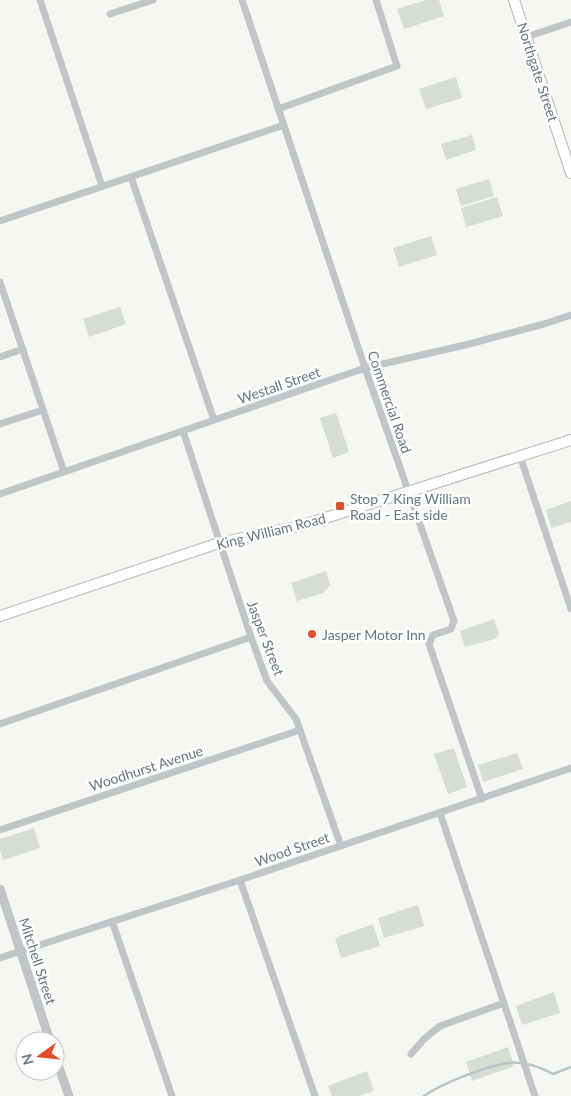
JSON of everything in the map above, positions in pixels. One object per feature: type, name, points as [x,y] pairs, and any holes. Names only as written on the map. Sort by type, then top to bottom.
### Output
[{"type":"main road","name":"Northgate Street","points":[[514,0],[571,173]]},
{"type":"main road","name":"King William Road","points":[[0,616],[219,542],[295,527],[571,440]]},
{"type":"street","points":[[40,0],[102,186]]},
{"type":"street","points":[[110,14],[153,0]]},
{"type":"street","name":"Commercial Road","points":[[242,0],[365,368],[454,621],[451,629],[434,635],[430,644],[482,799]]},
{"type":"street","points":[[278,108],[398,66],[376,0]]},
{"type":"street","points":[[526,37],[571,22]]},
{"type":"street","points":[[0,221],[284,125]]},
{"type":"street","points":[[131,177],[214,420]]},
{"type":"street","points":[[0,282],[64,472]]},
{"type":"street","name":"Westall Street","points":[[0,494],[365,368],[466,345],[571,315]]},
{"type":"street","points":[[0,357],[23,349]]},
{"type":"street","points":[[0,424],[43,410]]},
{"type":"street","name":"Jasper Street","points":[[183,432],[267,681],[296,720],[342,846]]},
{"type":"street","points":[[520,456],[571,609]]},
{"type":"street","points":[[0,724],[251,638]]},
{"type":"street","name":"Woodhurst Avenue","points":[[0,830],[300,730]]},
{"type":"street","name":"Wood Street","points":[[0,958],[240,880],[571,768]]},
{"type":"street","points":[[440,813],[535,1096]]},
{"type":"street","points":[[240,880],[315,1096]]},
{"type":"street","name":"Mitchell Street","points":[[0,889],[47,1031]]},
{"type":"street","points":[[112,921],[172,1096]]},
{"type":"street","points":[[411,1054],[424,1039],[440,1026],[504,1003]]},
{"type":"street","points":[[63,1081],[68,1096]]},
{"type":"shaded area","points":[[426,0],[439,0],[444,16],[404,29],[397,9]]},
{"type":"shaded area","points":[[456,77],[462,98],[426,109],[419,89]]},
{"type":"shaded area","points":[[472,135],[476,150],[446,160],[441,144]]},
{"type":"shaded area","points":[[489,179],[494,196],[461,206],[456,189]]},
{"type":"shaded area","points":[[497,197],[503,216],[466,227],[461,208]]},
{"type":"shaded area","points":[[431,236],[437,255],[399,267],[393,248]]},
{"type":"shaded area","points":[[120,307],[126,324],[89,337],[83,319]]},
{"type":"shaded area","points":[[336,413],[349,452],[333,458],[320,418]]},
{"type":"shaded area","points":[[571,501],[571,522],[551,528],[546,510]]},
{"type":"shaded area","points":[[326,571],[330,585],[323,593],[297,601],[291,583]]},
{"type":"shaded area","points":[[494,619],[499,634],[495,639],[465,647],[460,631]]},
{"type":"shaded area","points":[[454,748],[467,787],[448,794],[434,754]]},
{"type":"shaded area","points":[[517,753],[523,769],[483,782],[478,765]]},
{"type":"shaded area","points":[[34,828],[40,848],[3,860],[0,850],[0,839]]},
{"type":"shaded area","points":[[418,905],[424,926],[384,938],[378,918]]},
{"type":"shaded area","points":[[373,924],[380,946],[341,958],[335,938]]},
{"type":"shaded area","points":[[554,992],[560,1013],[522,1025],[516,1006]]},
{"type":"shaded area","points":[[508,1047],[514,1066],[472,1081],[466,1062]]},
{"type":"shaded area","points":[[367,1071],[374,1091],[359,1096],[332,1096],[328,1086]]},
{"type":"waterway","points":[[424,1096],[464,1076],[507,1063],[531,1065],[553,1074],[571,1067]]},
{"type":"place","name":"Stop 7 King William Road - East side","points":[[340,506]]},
{"type":"place","name":"Jasper Motor Inn","points":[[312,634]]}]
